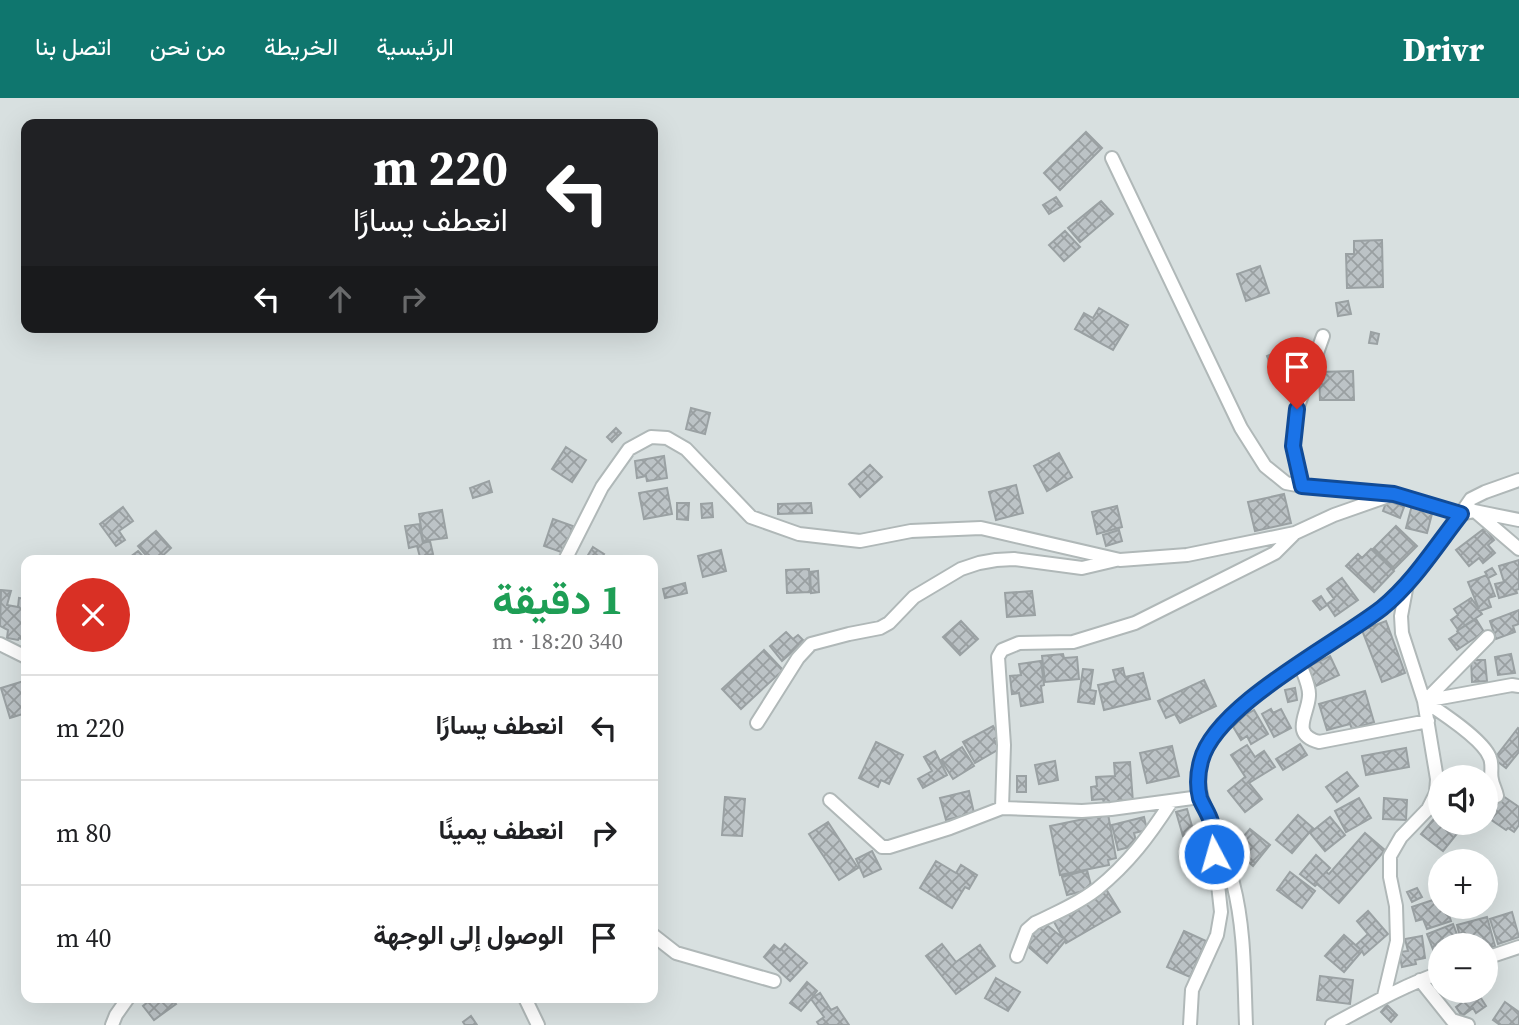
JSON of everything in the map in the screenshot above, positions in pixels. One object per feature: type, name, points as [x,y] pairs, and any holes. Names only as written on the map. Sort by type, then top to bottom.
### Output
[{"type":"street","points":[[1112,158],[1241,428],[1265,466],[1286,483],[1394,494],[1461,514],[1474,511],[1519,520]]},
{"type":"street","points":[[1302,486],[1293,446],[1297,409],[1323,336]]},
{"type":"street","points":[[568,555],[602,487],[629,449],[651,437],[667,438],[686,449],[751,517],[799,534],[860,541],[911,531],[981,528],[1120,560]]},
{"type":"street","points":[[1246,1025],[1242,922],[1232,880],[1200,797],[1198,775],[1209,743],[1225,722],[1257,694],[1383,607],[1406,584],[1471,499],[1519,480]]},
{"type":"street","points":[[757,723],[798,658],[811,643],[880,628],[890,623],[914,597],[961,569],[996,560],[1014,559],[1082,568],[1120,560],[1187,555],[1295,533],[1334,515],[1394,494]]},
{"type":"street","points":[[1474,511],[1519,550]]},
{"type":"street","points":[[1492,525],[1502,523],[1519,527]]},
{"type":"street","points":[[1002,808],[1004,744],[998,657],[1002,650],[1019,643],[1073,642],[1135,623],[1275,553],[1295,533]]},
{"type":"street","points":[[1384,996],[1397,941],[1390,856],[1401,836],[1429,809],[1436,793],[1437,779],[1424,701],[1402,633],[1401,616],[1406,584]]},
{"type":"street","points":[[1424,701],[1489,636]]},
{"type":"street","points":[[0,644],[21,655]]},
{"type":"street","points":[[1300,664],[1310,694],[1302,726],[1304,734],[1310,739],[1319,742],[1428,721]]},
{"type":"street","points":[[1424,701],[1519,686]]},
{"type":"street","points":[[1424,701],[1464,729],[1485,749],[1491,765]]},
{"type":"street","points":[[830,800],[883,847],[889,847],[1002,808],[1082,811],[1200,797]]},
{"type":"street","points":[[1017,956],[1027,930],[1035,923],[1096,890],[1127,862],[1147,839],[1171,802]]},
{"type":"street","points":[[1190,1025],[1192,990],[1217,935],[1221,912],[1212,824]]},
{"type":"street","points":[[658,939],[676,953],[774,981]]},
{"type":"street","points":[[1498,954],[1519,947]]},
{"type":"street","points":[[1332,1025],[1384,996],[1428,977]]},
{"type":"street","points":[[1420,980],[1453,1022],[1468,1025]]},
{"type":"street","points":[[100,1025],[114,1020],[125,1003]]},
{"type":"street","points":[[527,1003],[538,1025]]},
{"type":"building","points":[[1086,132],[1102,148],[1060,190],[1044,173]]},
{"type":"building","points":[[1056,197],[1062,206],[1049,214],[1043,205]]},
{"type":"building","points":[[1101,201],[1113,214],[1080,242],[1068,228]]},
{"type":"building","points":[[1065,231],[1080,247],[1064,261],[1049,245]]},
{"type":"building","points":[[1382,240],[1383,287],[1347,288],[1346,254],[1354,254],[1354,241]]},
{"type":"building","points":[[1260,266],[1269,293],[1246,301],[1237,274]]},
{"type":"building","points":[[1348,301],[1351,314],[1338,316],[1336,303]]},
{"type":"building","points":[[1099,308],[1128,325],[1113,350],[1075,329],[1084,313],[1093,318]]},
{"type":"building","points":[[1371,332],[1379,334],[1377,344],[1369,343]]},
{"type":"building","points":[[1306,344],[1310,352],[1304,354],[1309,365],[1276,379],[1267,356],[1291,346],[1292,350]]},
{"type":"building","points":[[1353,371],[1354,400],[1320,400],[1319,372]]},
{"type":"building","points":[[691,408],[710,413],[705,434],[686,429]]},
{"type":"building","points":[[616,428],[621,433],[612,442],[607,437]]},
{"type":"building","points":[[566,447],[586,460],[572,482],[552,469]]},
{"type":"building","points":[[1059,453],[1072,477],[1047,491],[1034,466]]},
{"type":"building","points":[[664,456],[667,478],[647,481],[646,476],[637,478],[635,461]]},
{"type":"building","points":[[870,465],[882,477],[860,497],[849,484]]},
{"type":"building","points":[[489,481],[492,492],[473,498],[470,488]]},
{"type":"building","points":[[1016,485],[1023,513],[996,520],[989,492]]},
{"type":"building","points":[[667,488],[672,514],[644,519],[639,493]]},
{"type":"building","points":[[1284,494],[1291,523],[1255,531],[1248,502]]},
{"type":"building","points":[[1387,500],[1404,507],[1400,518],[1383,511]]},
{"type":"building","points":[[677,503],[689,503],[688,520],[677,519]]},
{"type":"building","points":[[712,503],[713,517],[702,518],[701,504]]},
{"type":"building","points":[[811,503],[812,513],[778,514],[778,504]]},
{"type":"building","points":[[1412,505],[1433,510],[1427,533],[1406,528]]},
{"type":"building","points":[[1117,506],[1122,527],[1097,534],[1092,512]]},
{"type":"building","points":[[123,507],[133,521],[119,531],[125,540],[116,546],[100,524]]},
{"type":"building","points":[[442,510],[447,538],[423,541],[419,514]]},
{"type":"building","points":[[553,519],[573,526],[564,553],[544,546]]},
{"type":"building","points":[[419,524],[423,543],[430,541],[433,554],[419,555],[417,546],[409,548],[405,526]]},
{"type":"building","points":[[1396,526],[1417,546],[1394,569],[1373,549]]},
{"type":"building","points":[[1485,528],[1494,540],[1488,545],[1495,553],[1483,563],[1479,558],[1469,566],[1456,550]]},
{"type":"building","points":[[1119,530],[1122,541],[1106,546],[1103,535]]},
{"type":"building","points":[[156,531],[171,548],[163,555],[146,555],[138,546]]},
{"type":"building","points":[[593,547],[604,554],[603,555],[588,555]]},
{"type":"building","points":[[1371,549],[1394,571],[1374,592],[1346,566],[1358,554],[1362,558]]},
{"type":"building","points":[[721,550],[726,571],[703,577],[698,556]]},
{"type":"building","points":[[1519,560],[1517,593],[1499,598],[1495,584],[1504,582],[1499,566]]},
{"type":"building","points":[[1492,568],[1496,574],[1488,578],[1495,596],[1488,598],[1491,607],[1480,611],[1482,614],[1458,630],[1451,620],[1458,615],[1454,609],[1471,598],[1479,609],[1468,582],[1487,575],[1485,572]]},
{"type":"building","points":[[809,569],[810,592],[787,593],[786,570]]},
{"type":"building","points":[[818,571],[819,592],[811,593],[810,572]]},
{"type":"building","points":[[1342,578],[1358,600],[1335,616],[1327,604],[1334,599],[1327,589]]},
{"type":"building","points":[[685,583],[687,593],[665,598],[663,589]]},
{"type":"building","points":[[1,590],[11,591],[7,605],[18,607],[21,598],[21,639],[7,638],[8,630],[0,626]]},
{"type":"building","points":[[1032,591],[1035,615],[1007,617],[1005,593]]},
{"type":"building","points":[[1321,596],[1327,605],[1320,610],[1313,601]]},
{"type":"building","points":[[1519,610],[1519,624],[1513,626],[1515,632],[1496,639],[1490,621]]},
{"type":"building","points":[[1476,619],[1484,632],[1457,650],[1449,639]]},
{"type":"building","points":[[961,621],[978,639],[960,655],[943,637]]},
{"type":"building","points":[[1386,621],[1405,673],[1382,682],[1362,630]]},
{"type":"building","points":[[786,632],[793,639],[798,635],[804,641],[782,661],[770,646]]},
{"type":"building","points":[[764,650],[783,670],[741,709],[722,689]]},
{"type":"building","points":[[1063,654],[1064,658],[1077,657],[1079,679],[1045,682],[1042,656]]},
{"type":"building","points":[[1511,654],[1515,673],[1498,675],[1495,657]]},
{"type":"building","points":[[1330,656],[1339,675],[1316,686],[1307,667]]},
{"type":"building","points":[[1471,660],[1485,660],[1487,681],[1472,682]]},
{"type":"building","points":[[1041,661],[1043,702],[1021,706],[1019,693],[1012,694],[1010,676],[1021,675],[1019,664]]},
{"type":"building","points":[[1123,668],[1125,677],[1143,673],[1150,699],[1104,710],[1098,685],[1116,681],[1113,670]]},
{"type":"building","points":[[1083,669],[1093,670],[1090,690],[1096,691],[1094,704],[1078,702]]},
{"type":"building","points":[[1204,680],[1216,706],[1180,723],[1175,714],[1166,718],[1158,701]]},
{"type":"building","points":[[21,682],[21,715],[10,718],[1,688]]},
{"type":"building","points":[[1295,688],[1297,700],[1288,702],[1285,690]]},
{"type":"building","points":[[1365,691],[1374,722],[1352,729],[1350,724],[1327,730],[1319,704]]},
{"type":"building","points":[[1271,709],[1273,713],[1281,709],[1291,728],[1274,737],[1262,714]]},
{"type":"building","points":[[1254,710],[1268,734],[1251,744],[1247,736],[1241,740],[1231,723]]},
{"type":"building","points":[[993,726],[999,736],[994,739],[999,749],[975,763],[963,742]]},
{"type":"building","points":[[1518,728],[1519,752],[1506,768],[1494,759]]},
{"type":"building","points":[[876,742],[903,755],[889,784],[881,780],[878,787],[859,778]]},
{"type":"building","points":[[1300,744],[1307,755],[1283,770],[1276,759]]},
{"type":"building","points":[[1247,745],[1255,757],[1264,751],[1275,767],[1249,783],[1262,799],[1245,812],[1228,791],[1246,778],[1231,755]]},
{"type":"building","points":[[1172,746],[1179,776],[1147,783],[1140,753]]},
{"type":"building","points":[[962,747],[974,766],[953,779],[941,760]]},
{"type":"building","points":[[1406,748],[1409,767],[1366,775],[1362,756]]},
{"type":"building","points":[[935,751],[947,775],[923,788],[918,779],[932,771],[924,757]]},
{"type":"building","points":[[1055,761],[1058,780],[1039,784],[1035,765]]},
{"type":"building","points":[[1130,762],[1133,802],[1104,804],[1103,799],[1092,800],[1091,787],[1097,786],[1096,777],[1115,776],[1114,763]]},
{"type":"building","points":[[1347,772],[1358,786],[1337,802],[1326,787]]},
{"type":"building","points":[[1017,776],[1026,776],[1026,792],[1017,792]]},
{"type":"building","points":[[969,791],[974,813],[946,820],[940,798]]},
{"type":"building","points":[[1503,796],[1519,807],[1519,825],[1514,832],[1498,825],[1498,803]]},
{"type":"building","points":[[725,797],[745,799],[742,836],[722,835]]},
{"type":"building","points":[[1359,798],[1371,818],[1346,832],[1335,811]]},
{"type":"building","points":[[1384,798],[1407,800],[1406,820],[1383,819]]},
{"type":"building","points":[[1187,809],[1194,833],[1183,836],[1176,812]]},
{"type":"building","points":[[1108,814],[1116,858],[1108,860],[1109,865],[1060,875],[1050,826]]},
{"type":"building","points":[[1298,815],[1313,828],[1292,853],[1276,840]]},
{"type":"building","points":[[1144,817],[1147,830],[1134,833],[1137,845],[1118,850],[1112,825]]},
{"type":"building","points":[[1330,817],[1345,835],[1325,851],[1310,833]]},
{"type":"building","points":[[828,822],[858,868],[839,880],[809,834]]},
{"type":"building","points":[[1428,826],[1428,835],[1456,835],[1445,849],[1440,849],[1421,834]]},
{"type":"building","points":[[1250,829],[1270,845],[1253,866],[1233,849]]},
{"type":"building","points":[[1365,833],[1385,850],[1339,903],[1317,884],[1315,886],[1300,874],[1316,855],[1330,868],[1326,872],[1329,874]]},
{"type":"building","points":[[872,851],[881,869],[864,877],[856,859]]},
{"type":"building","points":[[936,861],[956,873],[961,865],[977,875],[969,889],[965,887],[952,908],[920,888]]},
{"type":"building","points":[[1087,870],[1092,889],[1067,895],[1062,877]]},
{"type":"building","points":[[1290,872],[1315,891],[1302,908],[1277,890]]},
{"type":"building","points":[[1417,888],[1422,897],[1412,902],[1407,892]]},
{"type":"building","points":[[1106,889],[1120,912],[1066,943],[1065,941],[1047,963],[1025,944],[1043,922],[1063,938],[1053,920]]},
{"type":"building","points":[[1428,902],[1428,919],[1451,921],[1427,929],[1423,919],[1416,921],[1412,907]]},
{"type":"building","points":[[1368,911],[1388,934],[1364,955],[1362,951],[1344,972],[1325,956],[1344,935],[1360,949],[1356,945],[1368,934],[1357,921]]},
{"type":"building","points":[[1512,912],[1519,937],[1498,944],[1498,933],[1494,933],[1490,919],[1498,919],[1498,916]]},
{"type":"building","points":[[1488,919],[1491,933],[1459,933],[1457,925]]},
{"type":"building","points":[[1453,924],[1456,933],[1430,933]]},
{"type":"building","points":[[1184,931],[1206,941],[1190,977],[1167,967]]},
{"type":"building","points":[[1422,936],[1425,958],[1415,960],[1416,964],[1402,967],[1399,952],[1408,951],[1405,939]]},
{"type":"building","points":[[785,944],[807,963],[790,981],[764,957],[774,945],[780,950]]},
{"type":"building","points":[[942,944],[956,962],[980,945],[995,966],[956,994],[926,956]]},
{"type":"building","points":[[1320,976],[1353,980],[1350,1004],[1317,1000]]},
{"type":"building","points":[[996,978],[1020,992],[1008,1011],[985,998]]},
{"type":"building","points":[[807,982],[817,991],[801,1011],[790,1003]]},
{"type":"building","points":[[820,993],[831,1010],[837,1007],[849,1025],[819,1025],[817,1022],[824,1017],[811,999]]},
{"type":"building","points":[[1505,1002],[1519,1012],[1519,1025],[1500,1025],[1493,1020]]},
{"type":"building","points":[[147,1003],[176,1004],[154,1020],[143,1006]]},
{"type":"building","points":[[1462,1003],[1484,1003],[1486,1006],[1476,1013],[1473,1008],[1462,1016],[1456,1007]]},
{"type":"building","points":[[1387,1005],[1397,1015],[1391,1022],[1381,1012]]},
{"type":"building","points":[[471,1016],[477,1025],[465,1025],[463,1022]]},
{"type":"route","points":[[1214,854],[1212,824],[1200,797],[1198,775],[1209,743],[1225,722],[1257,694],[1383,607],[1408,582],[1461,514],[1394,494],[1302,486],[1293,446],[1297,409]]}]
